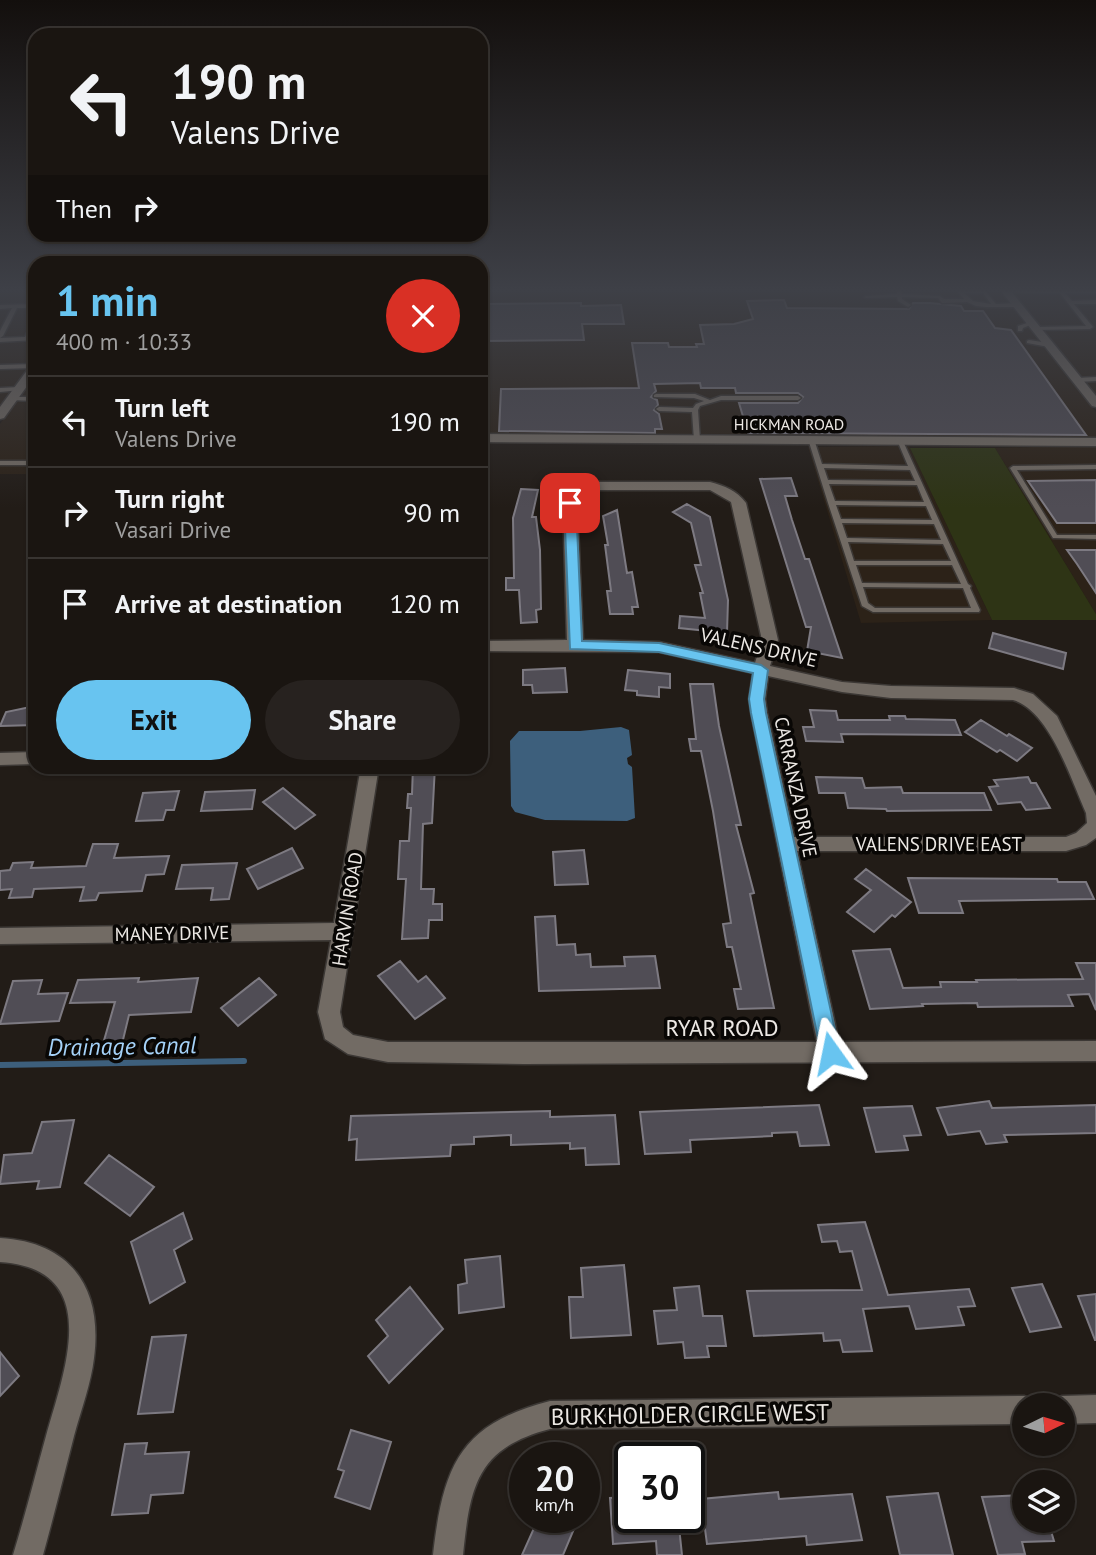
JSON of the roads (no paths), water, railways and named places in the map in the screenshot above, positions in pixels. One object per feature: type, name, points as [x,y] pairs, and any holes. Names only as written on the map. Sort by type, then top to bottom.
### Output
[{"type":"street","points":[[1064,364],[1096,404]]},
{"type":"street","points":[[0,415],[28,376]]},
{"type":"street","name":"HICKMAN ROAD","points":[[488,438],[1096,442]]},
{"type":"street","name":"CARRANZA DRIVE","points":[[575,645],[570,503],[579,492],[599,486],[710,486],[730,492],[740,503],[769,629],[770,640],[761,670],[757,699],[759,713],[831,1053]]},
{"type":"street","name":"VALENS DRIVE","points":[[488,646],[659,647],[867,691],[999,691],[1027,698],[1049,716],[1095,813],[1096,825],[1089,834]]},
{"type":"street","points":[[0,759],[28,758]]},
{"type":"street","name":"HARVIN ROAD","points":[[348,1044],[333,1032],[329,1012],[369,774]]},
{"type":"street","name":"VALENS DRIVE EAST","points":[[787,844],[1066,844],[1082,840],[1089,834]]},
{"type":"street","name":"MANEY DRIVE","points":[[0,936],[344,931]]},
{"type":"street","name":"RYAR ROAD","points":[[348,1044],[388,1052],[1096,1051]]},
{"type":"street","points":[[0,1250],[34,1253],[59,1267],[75,1288],[82,1321],[81,1357],[29,1555]]},
{"type":"street","points":[[1075,1410],[1096,1409]]},
{"type":"street","name":"BURKHOLDER CIRCLE WEST","points":[[448,1555],[453,1507],[470,1462],[489,1439],[526,1419],[550,1415],[1012,1410]]},
{"type":"lane","points":[[0,367],[28,366]]},
{"type":"lane","points":[[1077,380],[1096,379]]},
{"type":"lane","points":[[0,390],[28,397]]},
{"type":"lane","points":[[656,396],[695,396],[708,401]]},
{"type":"lane","points":[[697,440],[695,410],[698,405],[721,398],[798,398]]},
{"type":"lane","points":[[659,410],[695,410]]},
{"type":"lane","points":[[811,439],[865,604],[873,610],[976,610],[900,440]]},
{"type":"lane","points":[[0,463],[28,463]]},
{"type":"lane","points":[[819,467],[912,468]]},
{"type":"lane","points":[[1096,467],[1013,468],[1055,537],[1096,537]]},
{"type":"lane","points":[[825,482],[919,483]]},
{"type":"lane","points":[[831,503],[929,504]]},
{"type":"lane","points":[[837,521],[937,522]]},
{"type":"lane","points":[[844,540],[946,542]]},
{"type":"lane","points":[[851,563],[956,563]]},
{"type":"lane","points":[[859,585],[967,586]]},
{"type":"water","points":[[621,727],[629,730],[632,755],[627,758],[632,767],[635,818],[627,821],[545,820],[515,812],[511,806],[510,741],[519,731],[580,731]]},
{"type":"waterway","name":"Drainage Canal","points":[[0,1065],[244,1061]]}]
